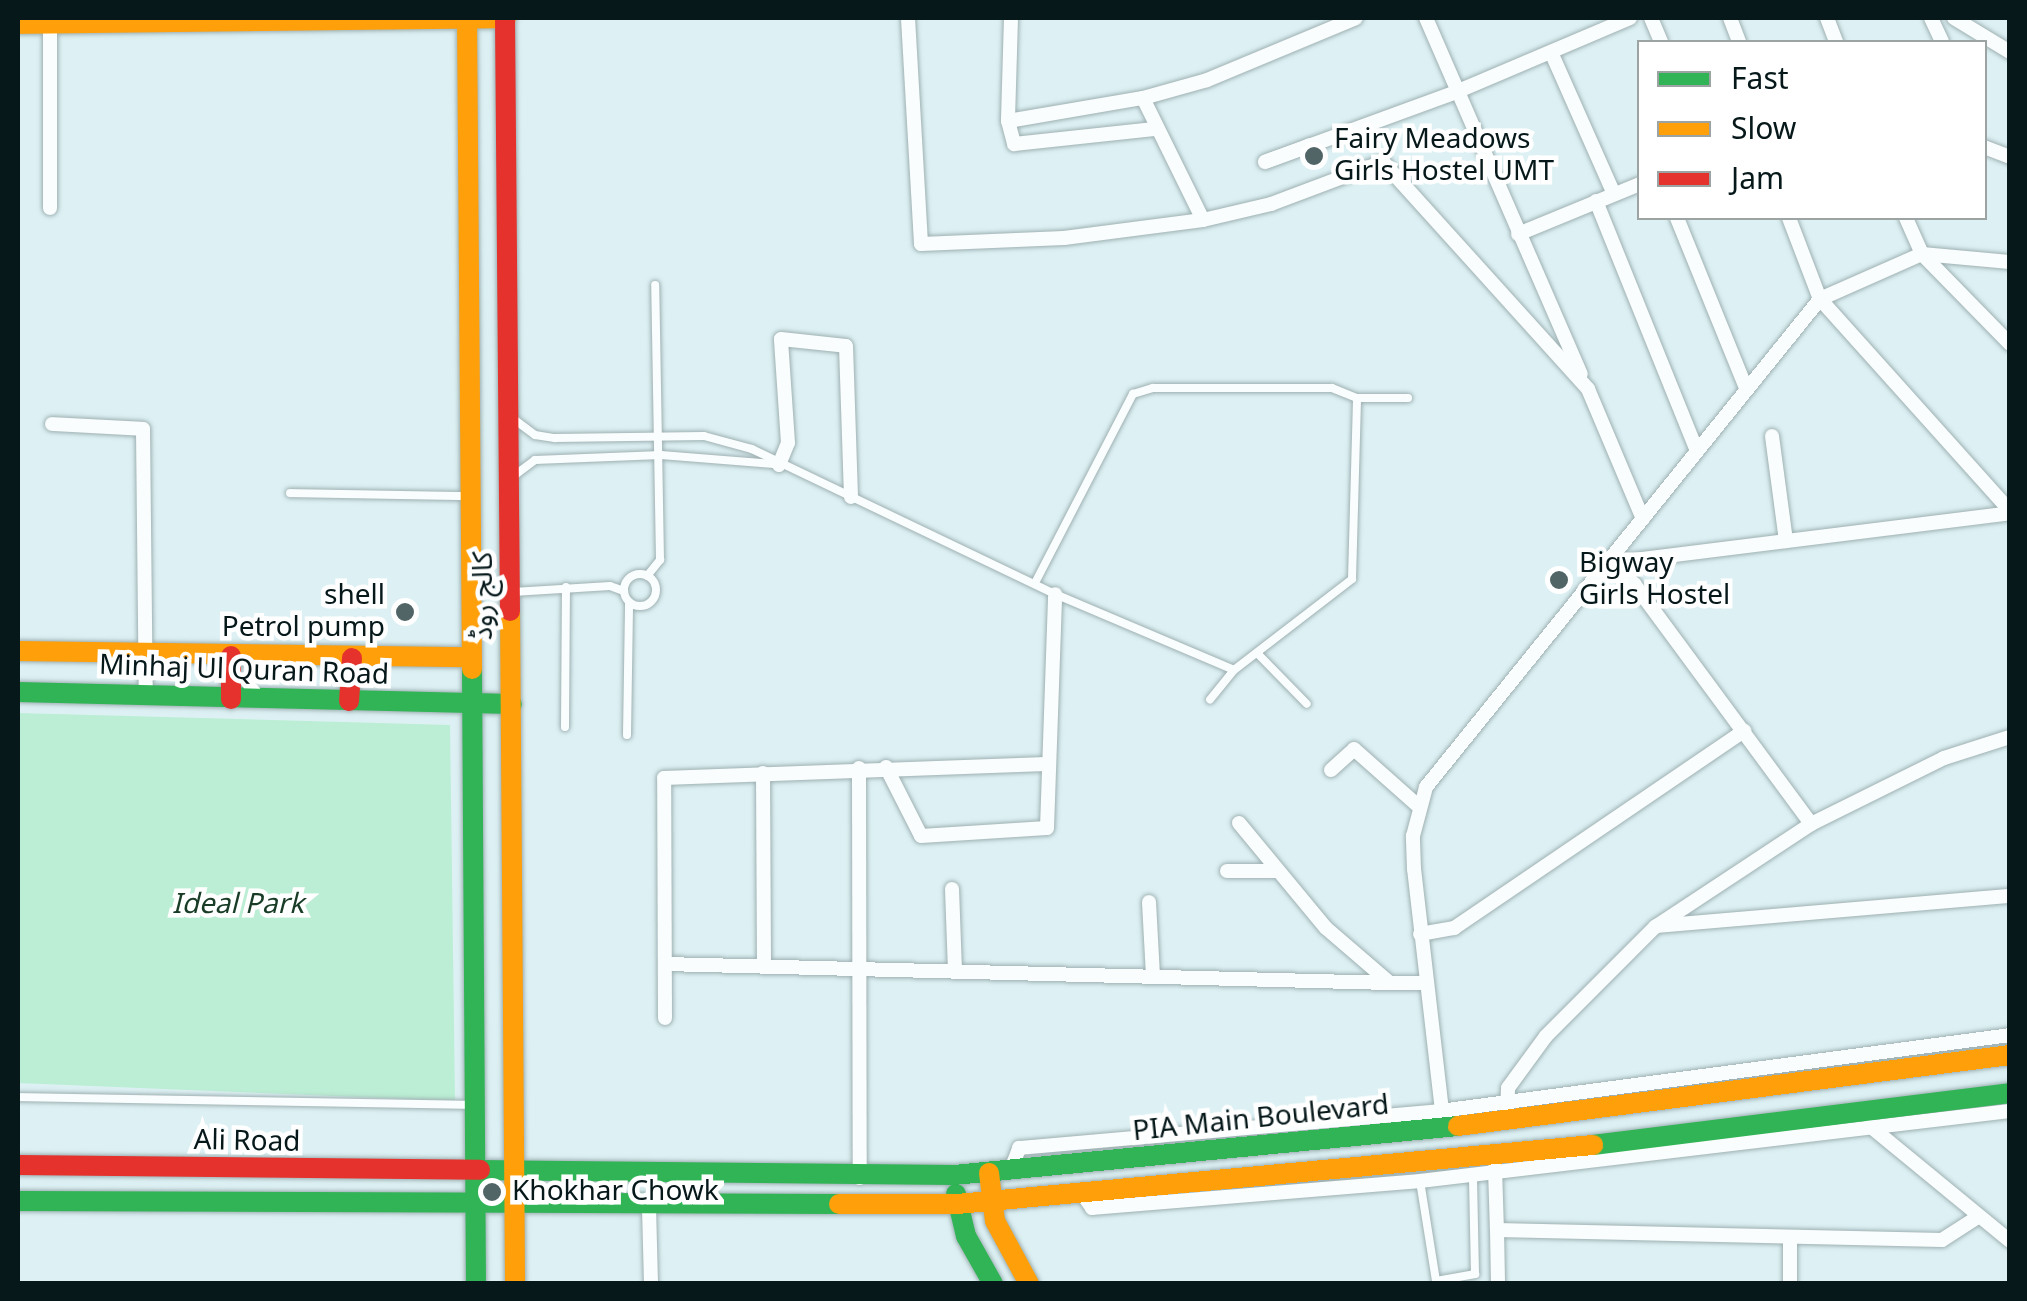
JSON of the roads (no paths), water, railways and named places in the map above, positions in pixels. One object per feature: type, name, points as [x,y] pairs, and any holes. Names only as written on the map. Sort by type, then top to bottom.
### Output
[{"type":"main road","points":[[18,24],[505,18]]},
{"type":"main road","name":"کالج روڈ","points":[[505,18],[513,592],[514,1202]]},
{"type":"main road","name":"کالج روڈ","points":[[467,20],[468,657],[475,1201]]},
{"type":"main road","name":"Minhaj Ul Quran Road","points":[[18,651],[146,656],[468,657]]},
{"type":"main road","points":[[230,656],[231,699]]},
{"type":"main road","points":[[349,701],[352,658]]},
{"type":"main road","name":"Minhaj Ul Quran Road","points":[[18,692],[512,704]]},
{"type":"main road","name":"PIA Main Boulevard","points":[[514,1174],[860,1178],[1010,1172],[1507,1110],[2010,1056]]},
{"type":"main road","name":"PIA Main Boulevard","points":[[475,1201],[649,1207],[992,1202],[1495,1166],[2010,1093]]},
{"type":"main road","name":"Ali Road","points":[[18,1166],[514,1174]]},
{"type":"main road","points":[[152,1168],[152,1203]]},
{"type":"main road","points":[[989,1173],[1000,1233],[1030,1284]]},
{"type":"main road","points":[[954,1176],[966,1236],[992,1284]]},
{"type":"main road","points":[[18,1201],[475,1201],[476,1284]]},
{"type":"main road","points":[[514,1202],[515,1284]]},
{"type":"street","points":[[908,18],[920,244],[1064,238],[1203,220],[1270,204],[1383,162],[1588,390]]},
{"type":"street","points":[[1011,18],[1010,140],[1020,146],[1154,129]]},
{"type":"street","points":[[1008,120],[1143,98],[1208,80],[1356,18]]},
{"type":"street","points":[[1426,18],[1643,519]]},
{"type":"street","points":[[1310,145],[1456,92],[1630,18]]},
{"type":"street","points":[[1954,18],[2010,52]]},
{"type":"street","points":[[50,25],[50,208]]},
{"type":"street","points":[[1551,52],[1614,194]]},
{"type":"street","points":[[1143,98],[1154,129],[1203,220]]},
{"type":"street","points":[[1987,144],[2010,156]]},
{"type":"street","points":[[1518,234],[1637,185]]},
{"type":"street","points":[[1596,201],[1697,451]]},
{"type":"street","points":[[1678,220],[1746,388]]},
{"type":"street","points":[[1790,220],[1820,300],[2010,512]]},
{"type":"street","points":[[1907,220],[1922,254],[2010,344]]},
{"type":"street","points":[[1442,1120],[1422,983],[1413,836],[1418,805],[1440,765],[1610,563],[1820,300],[1922,254],[2010,262]]},
{"type":"street","points":[[776,464],[788,443],[781,339],[846,346],[851,497]]},
{"type":"street","points":[[52,424],[143,428],[146,695]]},
{"type":"street","points":[[1772,436],[1786,541]]},
{"type":"street","points":[[1610,563],[2010,512]]},
{"type":"street","points":[[1610,563],[1635,585],[1811,824]]},
{"type":"street","points":[[886,768],[921,836],[1047,828],[1046,764],[1052,751],[1055,594]]},
{"type":"street","points":[[1420,934],[1454,928],[1744,731]]},
{"type":"street","points":[[2010,737],[1944,758],[1811,824],[1655,926],[1546,1036],[1508,1088],[1507,1110],[2010,1035]]},
{"type":"street","points":[[1331,770],[1354,749],[1418,805]]},
{"type":"street","points":[[666,1018],[664,778],[1046,764]]},
{"type":"street","points":[[859,768],[860,1178]]},
{"type":"street","points":[[763,773],[764,964]]},
{"type":"street","points":[[1239,824],[1326,928],[1390,983]]},
{"type":"street","points":[[1227,871],[1276,871]]},
{"type":"street","points":[[952,889],[955,972]]},
{"type":"street","points":[[1655,926],[2010,896]]},
{"type":"street","points":[[1150,902],[1153,976]]},
{"type":"street","points":[[665,964],[1422,983]]},
{"type":"street","points":[[1083,1195],[1092,1208],[1420,1181],[1473,1176],[1495,1166],[2010,1111]]},
{"type":"street","points":[[1870,1126],[1976,1218],[2010,1241]]},
{"type":"street","points":[[1495,1166],[1498,1284]]},
{"type":"street","points":[[649,1207],[651,1284]]},
{"type":"street","points":[[1496,1230],[1942,1240],[1976,1218]]},
{"type":"street","points":[[1790,1238],[1790,1284]]},
{"type":"lane","points":[[627,735],[630,603],[624,591],[627,580],[646,576],[660,560],[655,285]]},
{"type":"lane","points":[[1036,581],[1133,394],[1153,388],[1332,388],[1356,398],[1408,398]]},
{"type":"lane","points":[[1210,700],[1234,670],[1352,579],[1356,398]]},
{"type":"lane","points":[[509,415],[535,436],[728,439],[1036,581],[1055,594],[1234,670]]},
{"type":"lane","points":[[511,478],[535,460],[661,455],[776,464]]},
{"type":"lane","points":[[290,494],[468,496]]},
{"type":"lane","points":[[630,603],[650,603],[656,594],[646,576]]},
{"type":"lane","points":[[513,592],[566,586],[624,591]]},
{"type":"lane","points":[[565,726],[566,586]]},
{"type":"lane","points":[[1257,652],[1307,704]]},
{"type":"lane","points":[[18,1097],[474,1105]]},
{"type":"lane","points":[[1420,1181],[1436,1280],[1474,1274],[1473,1176]]},
{"type":"place","name":"Fairy Meadows Girls Hostel UMT","points":[[1314,156]]},
{"type":"place","name":"Bigway Girls Hostel","points":[[1559,580]]},
{"type":"place","name":"shell Petrol pump","points":[[405,612]]},
{"type":"place","name":"Khokhar Chowk","points":[[492,1192]]},
{"type":"park label","name":"Ideal Park","points":[[238,905]]}]
